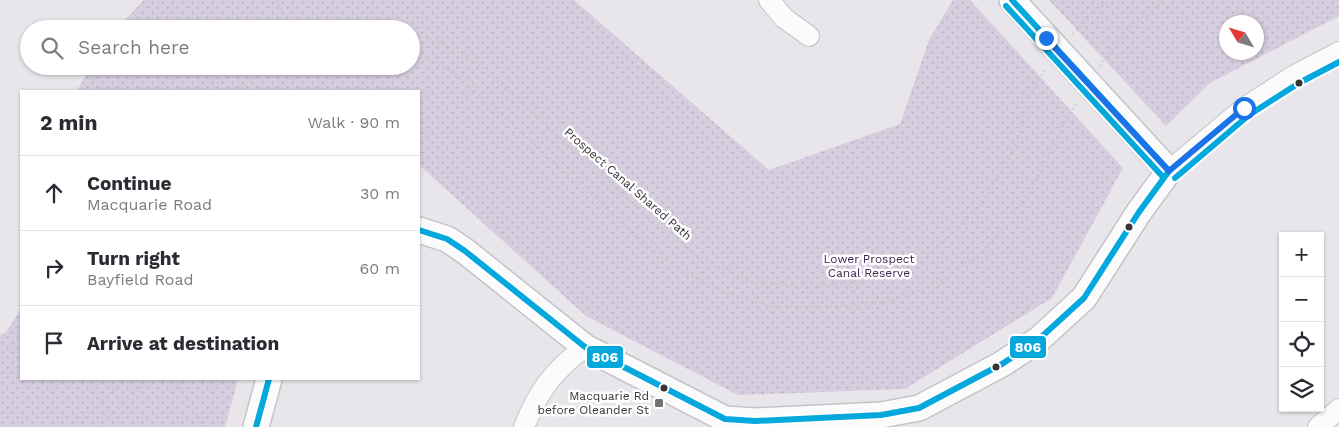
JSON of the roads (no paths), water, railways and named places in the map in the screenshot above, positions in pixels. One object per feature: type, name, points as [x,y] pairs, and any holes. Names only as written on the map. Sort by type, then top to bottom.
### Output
[{"type":"street","points":[[769,0],[784,18],[809,36]]},
{"type":"street","points":[[1012,0],[1169,171]]},
{"type":"street","points":[[420,230],[447,239],[464,251],[585,347],[726,418],[756,422],[881,415],[919,408],[979,377],[1038,340],[1084,298],[1139,212],[1169,171],[1244,108],[1295,75],[1339,52]]},
{"type":"street","points":[[524,427],[534,401],[551,377],[567,360],[585,347]]},
{"type":"street","points":[[256,427],[269,380]]},
{"type":"street","points":[[1318,427],[1339,409]]},
{"type":"place","name":"Macquarie Rd before Oleander St","points":[[659,403]]},
{"type":"park label","name":"Lower Prospect Canal Reserve","points":[[869,266]]}]
